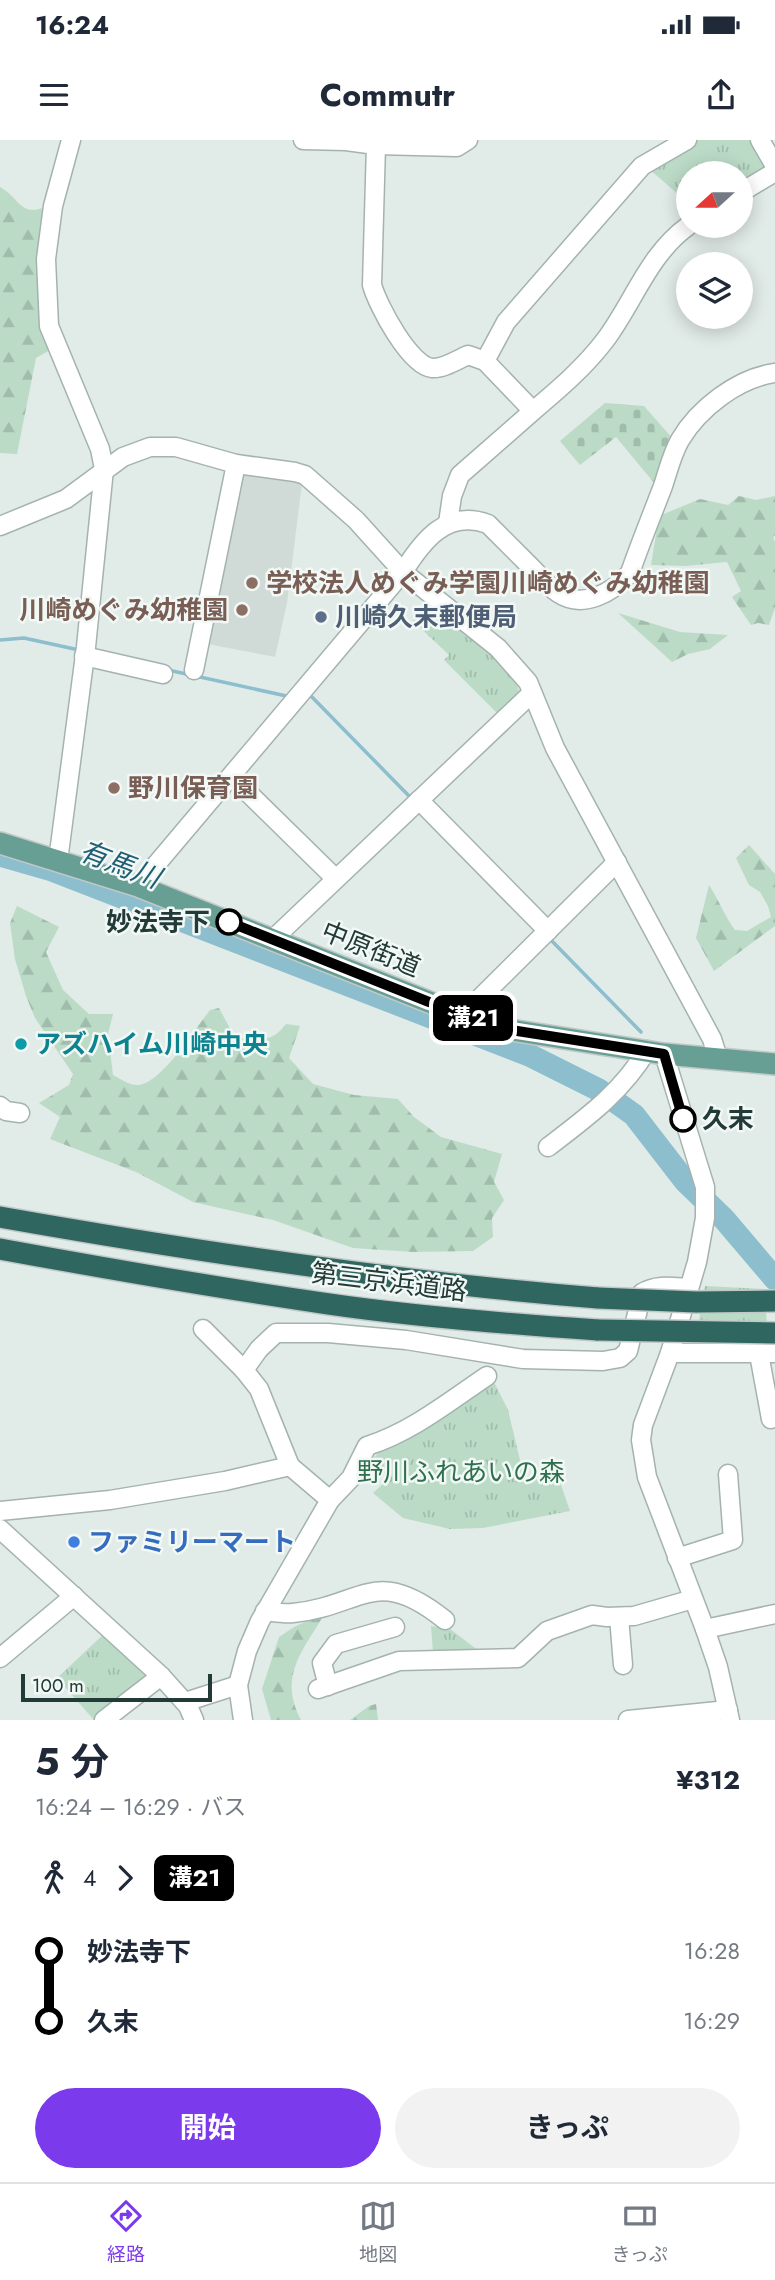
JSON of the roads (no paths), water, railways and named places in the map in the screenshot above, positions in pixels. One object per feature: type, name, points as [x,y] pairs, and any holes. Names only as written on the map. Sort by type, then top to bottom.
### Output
[{"type":"highway","name":"第三京浜道路","points":[[0,1217],[155,1245],[338,1271],[598,1298],[696,1302],[775,1301]]},
{"type":"highway","name":"第三京浜道路","points":[[0,1249],[332,1305],[509,1324],[598,1330],[775,1333]]},
{"type":"main road","name":"中原街道","points":[[0,843],[138,886],[272,940],[511,1030],[656,1052],[775,1063]]},
{"type":"street","points":[[58,861],[104,469],[100,449],[49,326],[46,259],[52,206],[72,140]]},
{"type":"street","points":[[303,140],[457,147],[468,140]]},
{"type":"street","points":[[485,361],[506,322],[642,166],[687,140]]},
{"type":"street","points":[[760,140],[775,166]]},
{"type":"street","points":[[376,145],[372,285],[376,301],[386,320],[420,363],[429,368],[439,368],[468,355],[485,361],[533,411]]},
{"type":"street","points":[[753,185],[775,172]]},
{"type":"street","points":[[447,523],[452,496],[460,475],[578,373],[607,338],[654,260],[676,238]]},
{"type":"street","points":[[138,886],[403,572],[420,545],[447,523],[474,519],[488,524],[559,593],[580,599],[593,598],[608,592],[630,573],[679,442],[693,423],[704,411],[738,386],[757,375],[775,373]]},
{"type":"street","points":[[0,526],[65,499],[123,457],[150,447],[176,447],[236,464],[305,475],[356,520],[403,572],[498,648],[528,682],[555,748],[712,1039],[718,1058]]},
{"type":"street","points":[[194,670],[236,464]]},
{"type":"street","points":[[84,656],[163,674]]},
{"type":"street","points":[[272,940],[532,693]]},
{"type":"street","points":[[232,777],[336,879]]},
{"type":"street","points":[[419,800],[548,931]]},
{"type":"street","points":[[464,1014],[617,862]]},
{"type":"street","points":[[548,1147],[611,1097],[656,1052],[705,1187],[705,1218],[697,1262],[670,1353],[643,1425],[641,1440],[647,1477],[705,1629],[729,1715],[628,1720]]},
{"type":"street","points":[[0,1106],[6,1111],[20,1114]]},
{"type":"street","points":[[244,1370],[259,1349],[276,1333],[328,1333],[406,1340],[523,1359],[603,1361],[620,1358],[628,1351],[642,1293],[662,1286],[689,1289]]},
{"type":"street","points":[[203,1329],[259,1389],[290,1466],[330,1500]]},
{"type":"street","points":[[670,1353],[716,1351],[767,1354],[771,1419]]},
{"type":"street","points":[[243,1720],[238,1685],[247,1651],[265,1611],[330,1500],[351,1478],[367,1446],[383,1441],[487,1376]]},
{"type":"street","points":[[0,1511],[110,1500],[225,1481],[290,1466]]},
{"type":"street","points":[[677,1558],[733,1540],[728,1474]]},
{"type":"street","points":[[0,1529],[162,1676],[185,1702],[194,1720]]},
{"type":"street","points":[[265,1611],[290,1614],[374,1590],[390,1591],[414,1598],[445,1620]]},
{"type":"street","points":[[0,1658],[74,1596]]},
{"type":"street","points":[[395,1627],[336,1644],[322,1663],[323,1687],[399,1661],[489,1652],[519,1658],[548,1632],[592,1615],[634,1616],[693,1599]]},
{"type":"street","points":[[705,1629],[775,1614]]},
{"type":"street","points":[[619,1617],[623,1665]]},
{"type":"street","points":[[104,1720],[162,1676]]},
{"type":"street","points":[[185,1702],[238,1685]]},
{"type":"waterway","points":[[0,640],[24,638],[79,650]]},
{"type":"waterway","points":[[168,670],[291,697]]},
{"type":"waterway","points":[[309,694],[411,798]]},
{"type":"waterway","name":"有馬川","points":[[0,855],[52,870],[529,1055],[599,1090],[634,1115],[685,1181],[724,1219],[775,1279]]},
{"type":"waterway","points":[[549,938],[641,1032]]},
{"type":"place","name":"学校法人めぐみ学園川崎めぐみ幼稚園","points":[[252,583]]},
{"type":"place","name":"川崎めぐみ幼稚園","points":[[242,610]]},
{"type":"place","name":"川崎久末郵便局","points":[[321,617]]},
{"type":"place","name":"野川保育園","points":[[114,788]]},
{"type":"place","name":"妙法寺下","points":[[229,922]]},
{"type":"place","name":"アズハイム川崎中央","points":[[21,1044]]},
{"type":"place","name":"久末","points":[[683,1119]]},
{"type":"place","name":"ファミリーマート","points":[[74,1542]]},
{"type":"park label","name":"野川ふれあいの森","points":[[461,1472]]}]
